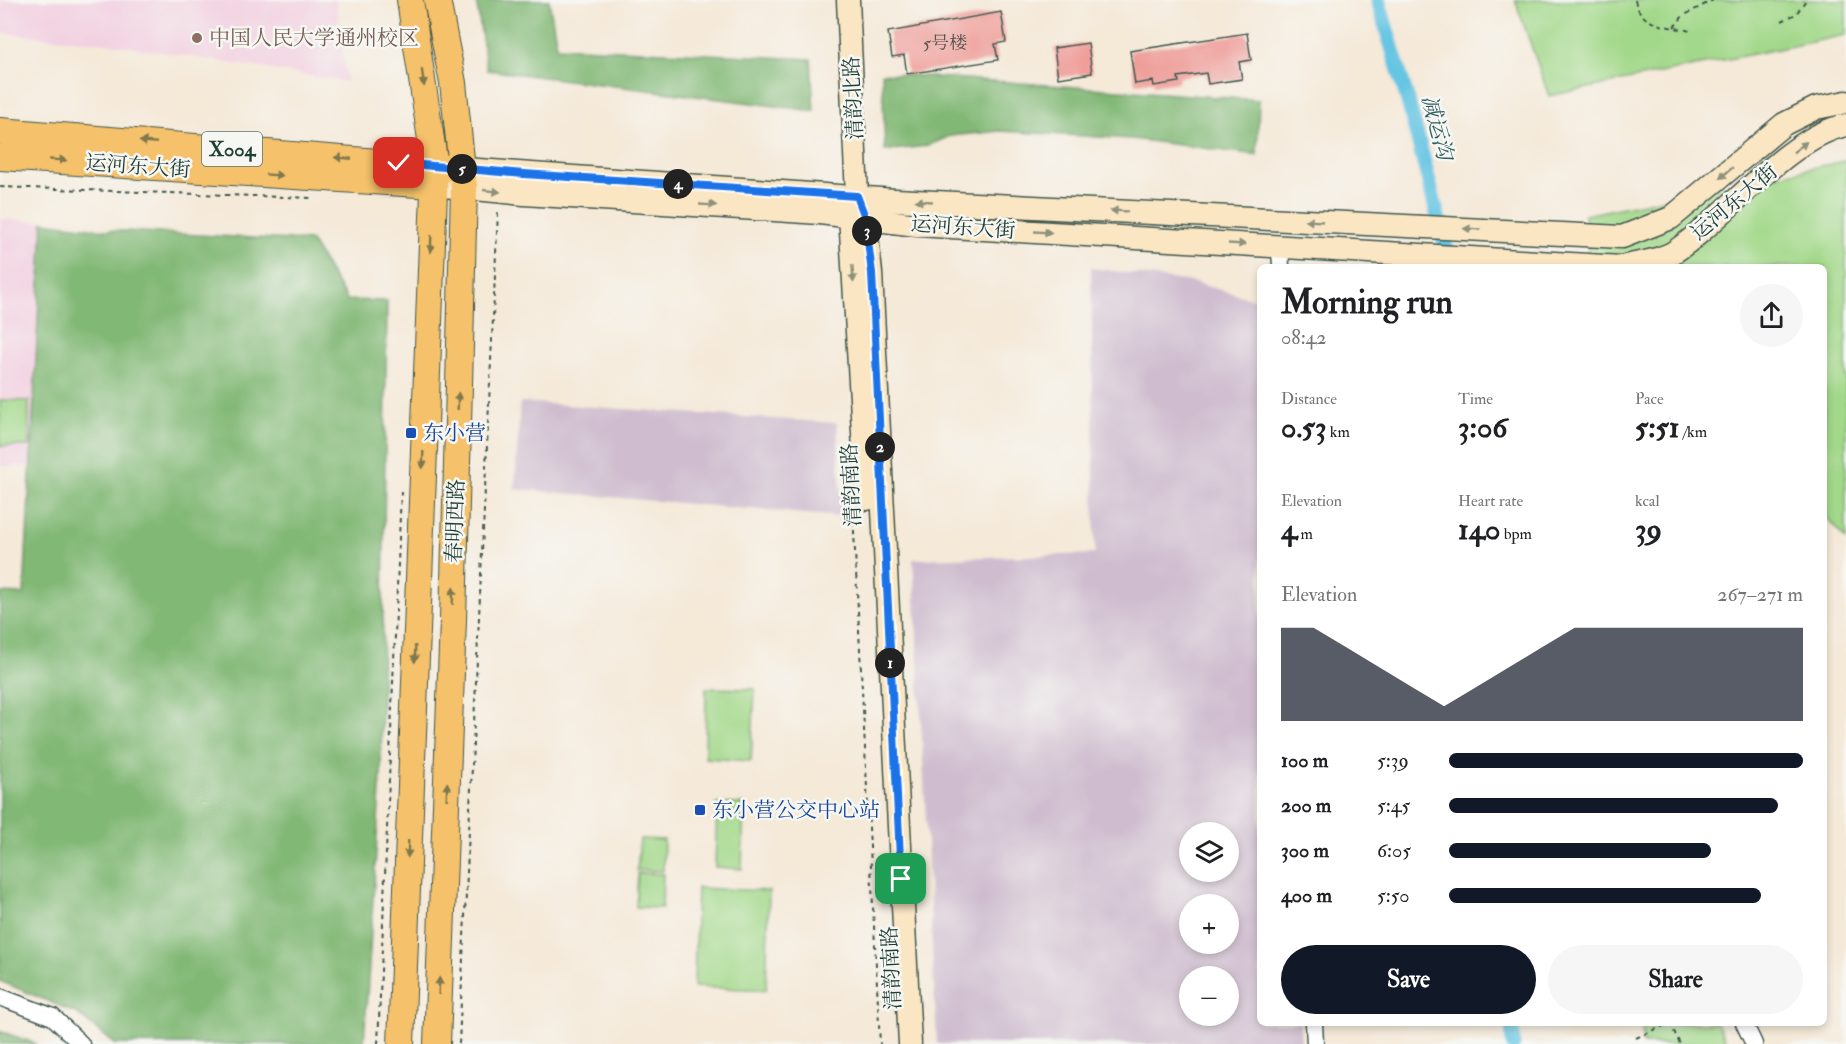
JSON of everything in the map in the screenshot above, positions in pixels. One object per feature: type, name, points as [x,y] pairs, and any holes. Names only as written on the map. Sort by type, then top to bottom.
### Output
[{"type":"main road","name":"春明西路","points":[[401,1044],[434,176],[410,0]]},
{"type":"main road","name":"春明西路","points":[[437,0],[453,83],[464,178],[453,621],[437,1044]]},
{"type":"main road","name":"清韵北路","points":[[848,0],[858,209]]},
{"type":"main road","name":"运河东大街","points":[[464,178],[499,191],[858,209],[1372,224],[1622,237],[1671,218],[1784,124],[1816,108],[1846,102]]},
{"type":"main road","name":"运河东大街","points":[[1633,264],[1672,254],[1805,142],[1830,128],[1846,125]]},
{"type":"main road","name":"运河东大街","points":[[0,131],[434,176]]},
{"type":"main road","name":"运河东大街","points":[[0,157],[464,178],[858,209],[917,225],[1280,257],[1378,252],[1582,264]]},
{"type":"main road","name":"清韵南路","points":[[858,209],[895,1044]]},
{"type":"main road","name":"清韵南路","points":[[858,209],[872,273],[910,1044]]},
{"type":"street","points":[[0,997],[53,1017],[81,1044]]},
{"type":"street","points":[[1314,1026],[1315,1044]]},
{"type":"street","points":[[1745,1026],[1754,1044]]},
{"type":"path","points":[[1635,0],[1638,12],[1652,24],[1690,31]]},
{"type":"path","points":[[1674,27],[1683,16],[1713,0]]},
{"type":"path","points":[[1782,21],[1796,14],[1806,0]]},
{"type":"path","name":"运河东大街","points":[[0,188],[323,199]]},
{"type":"path","name":"春明西路","points":[[459,1044],[499,191]]},
{"type":"path","name":"清韵南路","points":[[852,507],[880,1044]]},
{"type":"path","points":[[1636,1038],[1663,1026]]},
{"type":"path","points":[[1671,1026],[1680,1044]]},
{"type":"shaded area","name":"中国人民大学通州校区","points":[[0,0],[336,0],[347,82],[105,43],[0,33]]},
{"type":"shaded area","points":[[0,219],[43,222],[31,466],[0,466]]},
{"type":"shaded area","points":[[1091,268],[1192,282],[1257,300],[1257,1026],[1300,1026],[1301,1044],[937,1044],[913,559],[1095,554]]},
{"type":"shaded area","points":[[520,402],[837,423],[842,517],[515,489]]},
{"type":"green space","points":[[476,0],[549,0],[557,47],[811,59],[814,111],[487,70]]},
{"type":"green space","points":[[1515,0],[1846,0],[1846,35],[1549,96]]},
{"type":"green space","points":[[882,73],[1259,100],[1257,155],[1132,139],[1000,131],[950,136],[927,146],[885,151]]},
{"type":"green space","points":[[1846,161],[1846,540],[1827,518],[1827,264],[1589,264],[1585,215]]},
{"type":"green space","points":[[43,222],[106,230],[311,241],[347,300],[387,301],[381,774],[364,1044],[115,1044],[76,1013],[0,981],[0,593],[24,594]]},
{"type":"green space","points":[[0,400],[29,401],[29,446],[0,446]]},
{"type":"green space","points":[[706,688],[755,689],[751,761],[705,758]]},
{"type":"green space","points":[[717,804],[744,804],[742,869],[715,867]]},
{"type":"green space","points":[[640,839],[664,840],[663,871],[637,870]]},
{"type":"green space","points":[[638,873],[663,874],[662,908],[636,907]]},
{"type":"green space","points":[[697,888],[769,891],[766,990],[694,987]]},
{"type":"green space","points":[[1642,1026],[1718,1026],[1727,1044],[1643,1044]]},
{"type":"green space","points":[[0,1031],[37,1044],[0,1044]]},
{"type":"building","points":[[1001,12],[1006,42],[995,44],[998,60],[907,74],[904,55],[892,57],[888,32]]},
{"type":"building","points":[[1247,33],[1251,60],[1239,62],[1242,79],[1208,84],[1206,73],[1178,77],[1179,82],[1154,86],[1153,81],[1135,84],[1130,51]]},
{"type":"building","points":[[1088,43],[1092,73],[1058,78],[1054,48]]},
{"type":"waterway","name":"减运沟","points":[[1378,0],[1408,101],[1450,263]]},
{"type":"waterway","name":"减运沟","points":[[1512,1026],[1513,1044]]},
{"type":"place","name":"中国人民大学通州校区","points":[[197,38]]},
{"type":"place","name":"东小营","points":[[411,433]]},
{"type":"place","name":"东小营公交中心站","points":[[700,810]]},
{"type":"route","points":[[399,163],[524,174],[857,196],[865,217],[872,273],[901,879]]}]
